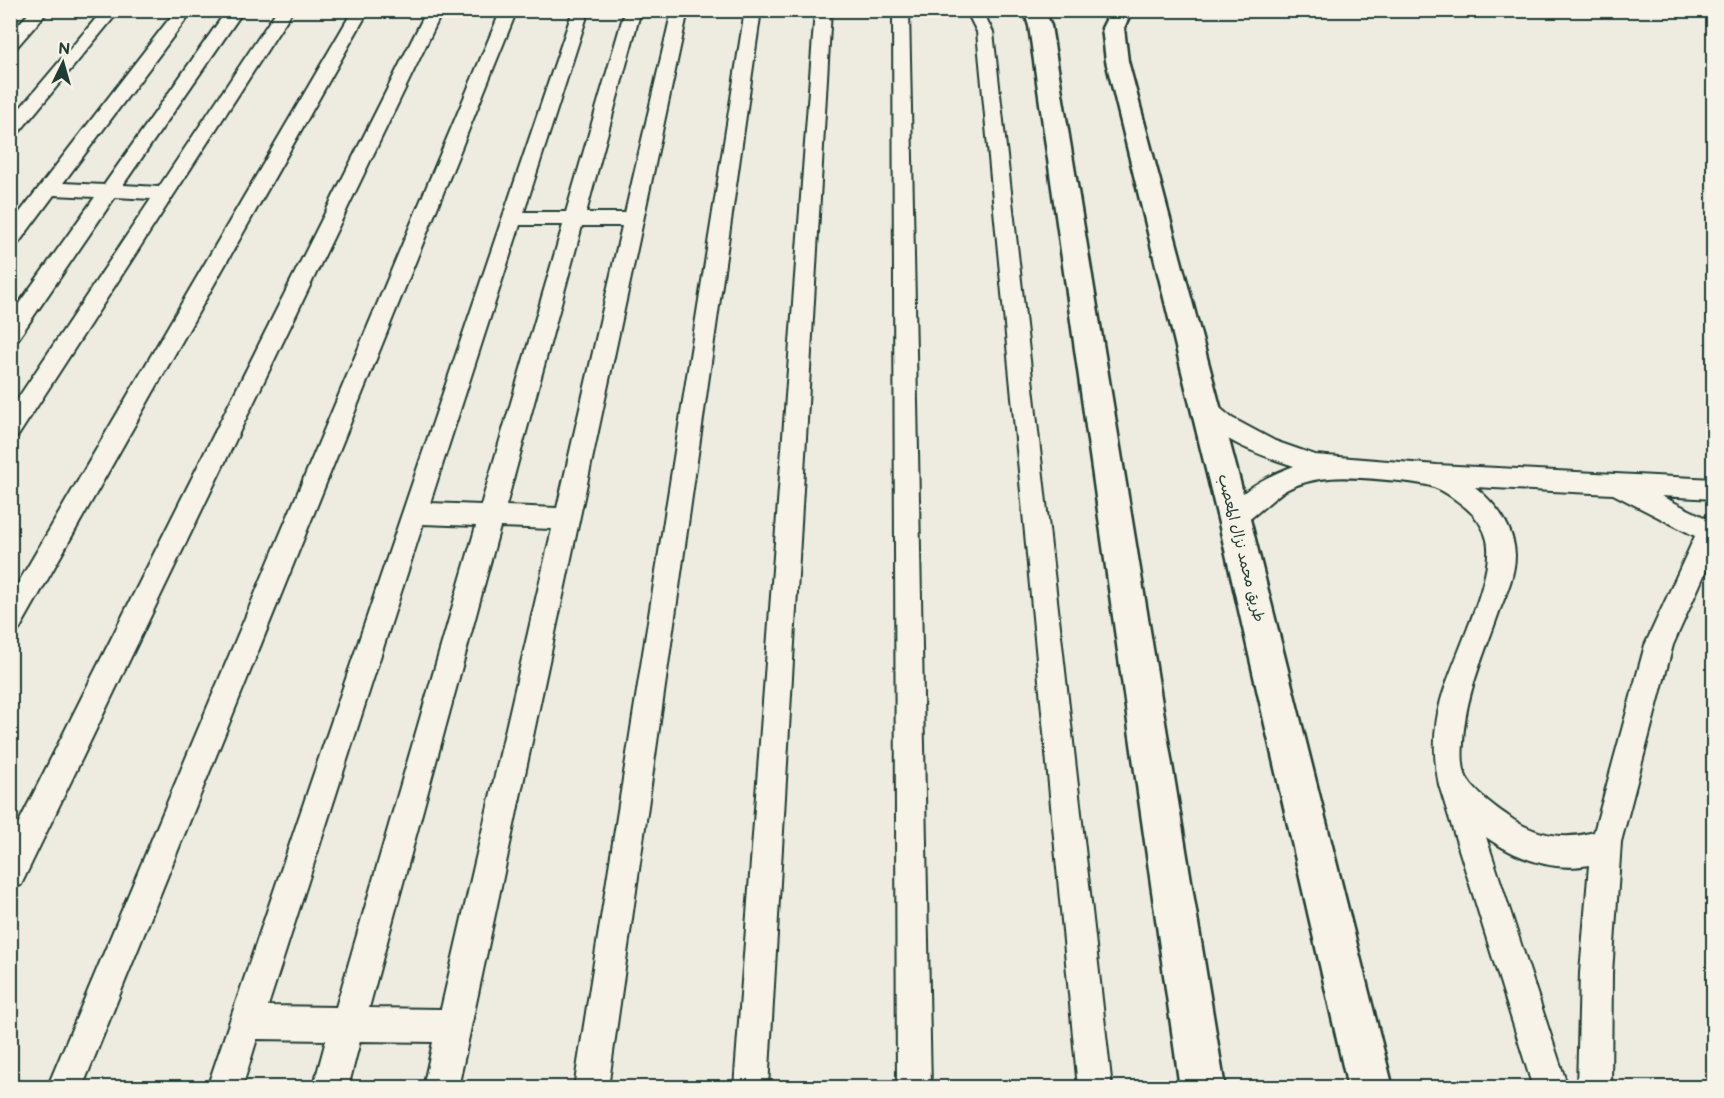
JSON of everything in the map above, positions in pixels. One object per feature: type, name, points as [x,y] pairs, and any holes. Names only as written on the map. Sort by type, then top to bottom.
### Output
[{"type":"street","points":[[1034,10],[1040,26],[1203,1088]]},
{"type":"street","name":"طريق محمد نزال المعصب","points":[[1122,10],[1113,28],[1117,61],[1234,519],[1371,1088]]},
{"type":"lane","points":[[10,44],[41,10]]},
{"type":"lane","points":[[10,132],[112,10]]},
{"type":"lane","points":[[10,240],[185,10]]},
{"type":"lane","points":[[10,333],[236,10]]},
{"type":"lane","points":[[10,430],[285,10]]},
{"type":"lane","points":[[10,622],[361,10]]},
{"type":"lane","points":[[10,874],[435,10]]},
{"type":"lane","points":[[64,1088],[508,10]]},
{"type":"lane","points":[[224,1088],[581,10]]},
{"type":"lane","points":[[330,1088],[633,10]]},
{"type":"lane","points":[[440,1088],[680,10]]},
{"type":"lane","points":[[591,1088],[753,10]]},
{"type":"lane","points":[[751,1088],[823,10]]},
{"type":"lane","points":[[901,10],[914,1088]]},
{"type":"lane","points":[[974,10],[985,32],[1095,1088]]},
{"type":"lane","points":[[49,189],[166,193]]},
{"type":"lane","points":[[512,218],[633,220]]},
{"type":"lane","points":[[1207,410],[1234,431],[1267,448],[1315,464],[1340,468],[1713,489]]},
{"type":"lane","points":[[1234,519],[1246,505],[1278,482],[1318,470],[1340,468]]},
{"type":"lane","points":[[1437,475],[1458,486],[1477,501],[1491,518],[1500,537],[1504,557],[1500,574],[1455,696],[1448,721],[1447,753],[1454,784],[1551,1088]]},
{"type":"lane","points":[[1594,1088],[1596,973],[1606,842],[1659,645],[1712,533],[1613,483]]},
{"type":"lane","points":[[414,513],[567,519]]},
{"type":"lane","points":[[1454,784],[1473,809],[1498,829],[1527,844],[1556,851],[1584,851],[1606,842]]},
{"type":"lane","points":[[246,1022],[453,1026]]}]
